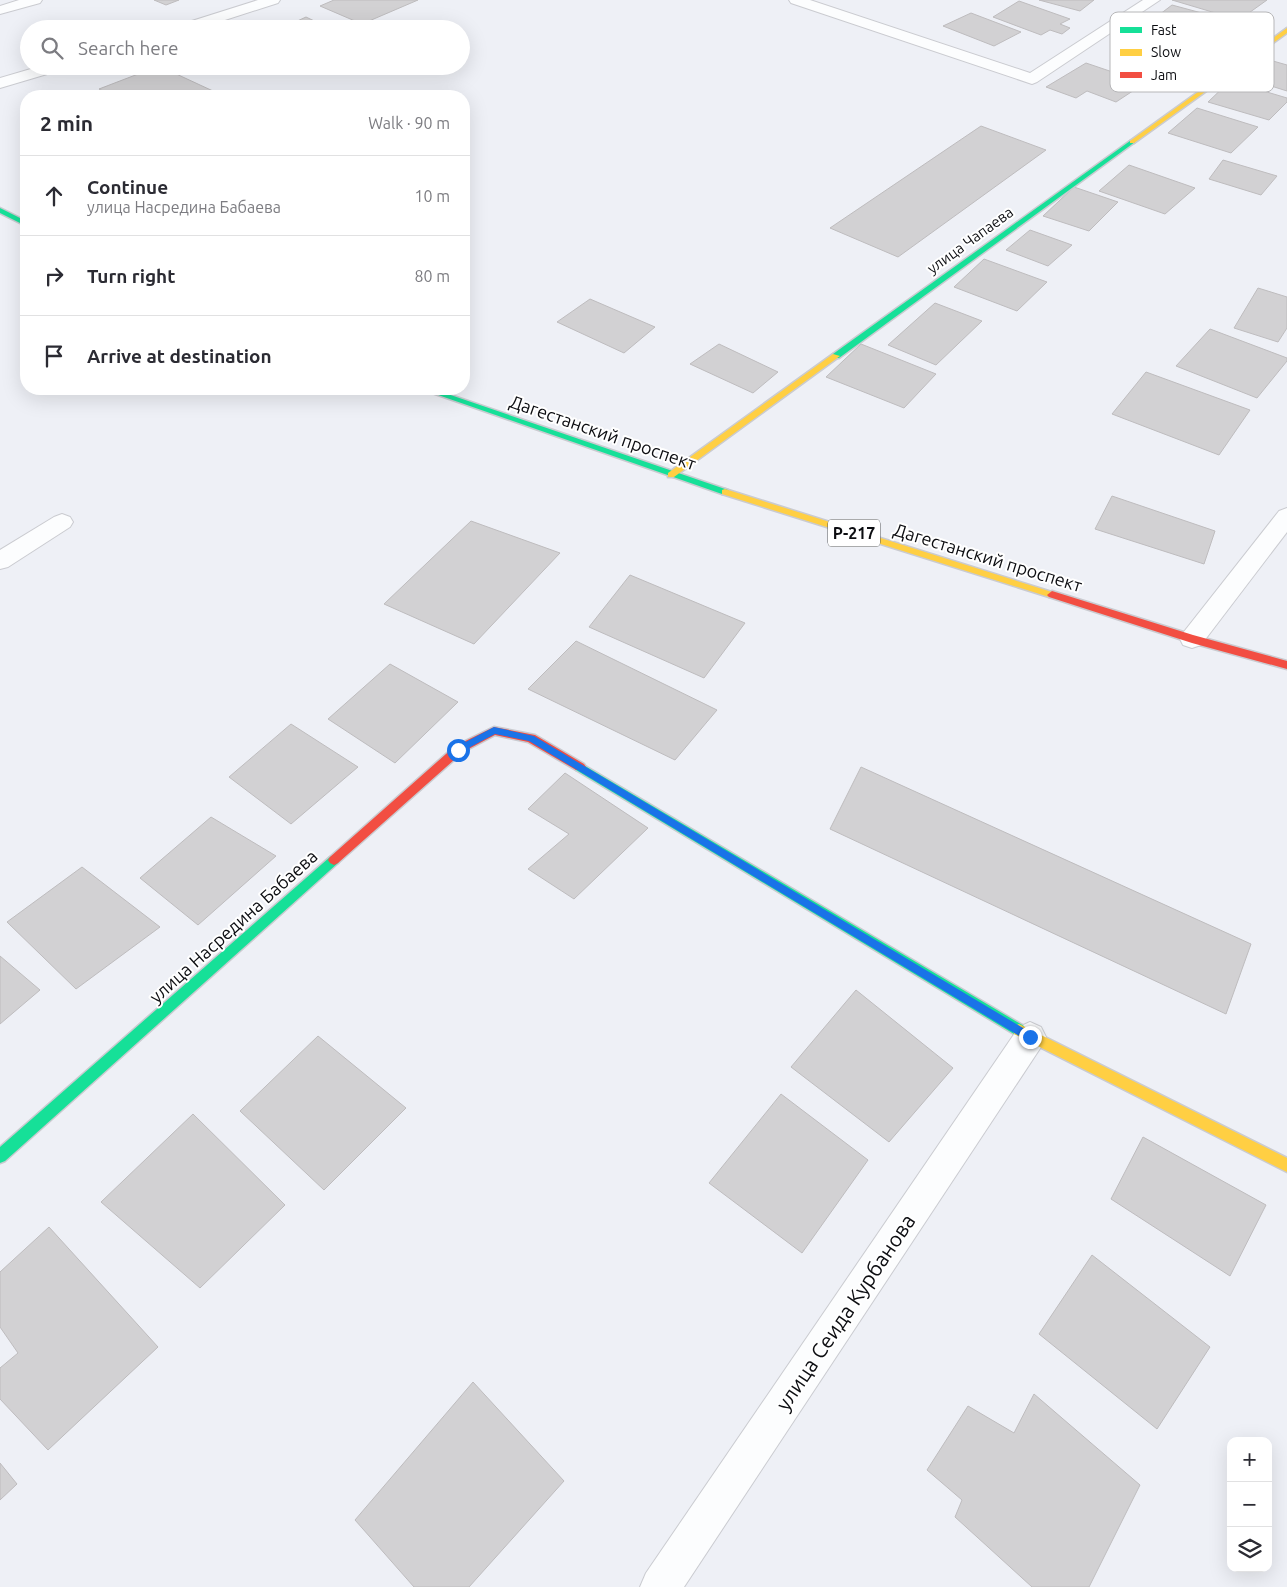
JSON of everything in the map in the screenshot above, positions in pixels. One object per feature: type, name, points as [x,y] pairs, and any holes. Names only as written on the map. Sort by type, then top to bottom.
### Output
[{"type":"main road","name":"улица Чапаева","points":[[1274,39],[1287,30]]},
{"type":"main road","name":"улица Чапаева","points":[[671,475],[1201,92]]},
{"type":"main road","points":[[0,210],[20,221]]},
{"type":"main road","name":"Дагестанский проспект","points":[[442,395],[671,475],[1192,639],[1287,665]]},
{"type":"main road","name":"улица Насредина Бабаева","points":[[0,1156],[458,750],[494,730],[531,738],[1030,1037]]},
{"type":"main road","points":[[1030,1037],[1287,1165]]},
{"type":"street","points":[[0,10],[35,0]]},
{"type":"street","points":[[210,20],[273,0]]},
{"type":"street","points":[[796,0],[1032,79],[1110,28]]},
{"type":"street","points":[[1135,12],[1153,0]]},
{"type":"street","points":[[0,83],[28,75]]},
{"type":"street","points":[[1192,639],[1287,516]]},
{"type":"street","points":[[0,561],[62,522]]},
{"type":"street","name":"улица Сеида Курбанова","points":[[660,1587],[1030,1037]]},
{"type":"building","points":[[154,0],[179,0],[166,5]]},
{"type":"building","points":[[334,0],[418,0],[371,20],[353,20],[320,6]]},
{"type":"building","points":[[1039,0],[1094,0],[1080,11]]},
{"type":"building","points":[[1172,0],[1267,0],[1250,12],[1212,12]]},
{"type":"building","points":[[1019,1],[1070,19],[1060,24],[1070,28],[1062,34],[1050,30],[1041,35],[993,17]]},
{"type":"building","points":[[1172,5],[1198,12],[1163,12]]},
{"type":"building","points":[[971,13],[1021,32],[994,46],[943,26]]},
{"type":"building","points":[[306,17],[312,20],[300,20]]},
{"type":"building","points":[[1274,61],[1287,65],[1287,91],[1274,87]]},
{"type":"building","points":[[1086,63],[1110,71],[1110,92],[1131,92],[1116,102],[1087,91],[1076,98],[1046,87]]},
{"type":"building","points":[[136,75],[178,75],[211,90],[101,90],[99,89]]},
{"type":"building","points":[[1218,92],[1267,92],[1287,98],[1287,102],[1269,120],[1208,102]]},
{"type":"building","points":[[1197,108],[1258,127],[1231,153],[1168,133]]},
{"type":"building","points":[[981,126],[1046,150],[898,257],[830,228]]},
{"type":"building","points":[[1223,160],[1277,176],[1261,195],[1209,179]]},
{"type":"building","points":[[1129,165],[1195,188],[1165,214],[1099,191]]},
{"type":"building","points":[[1074,187],[1118,202],[1089,231],[1043,216]]},
{"type":"building","points":[[1030,230],[1072,245],[1048,266],[1006,250]]},
{"type":"building","points":[[984,259],[1047,282],[1017,311],[954,287]]},
{"type":"building","points":[[1258,288],[1287,297],[1287,328],[1278,342],[1234,328]]},
{"type":"building","points":[[590,299],[655,327],[624,353],[557,322]]},
{"type":"building","points":[[935,303],[982,321],[936,365],[888,345]]},
{"type":"building","points":[[1210,329],[1287,358],[1287,361],[1257,398],[1176,366]]},
{"type":"building","points":[[719,344],[778,372],[753,393],[690,364]]},
{"type":"building","points":[[861,344],[936,374],[904,408],[826,377]]},
{"type":"building","points":[[1146,372],[1250,410],[1219,455],[1112,414]]},
{"type":"building","points":[[1112,496],[1215,531],[1204,564],[1095,529]]},
{"type":"building","points":[[471,521],[560,553],[474,644],[384,604]]},
{"type":"building","points":[[630,575],[745,623],[704,678],[589,627]]},
{"type":"building","points":[[576,641],[717,710],[675,760],[528,689]]},
{"type":"building","points":[[390,664],[458,702],[395,763],[328,719]]},
{"type":"building","points":[[291,724],[358,767],[291,824],[229,777]]},
{"type":"building","points":[[861,767],[1251,944],[1226,1014],[830,829]]},
{"type":"building","points":[[565,773],[648,828],[574,899],[528,869],[569,834],[528,809]]},
{"type":"building","points":[[211,817],[276,856],[198,925],[140,878]]},
{"type":"building","points":[[82,867],[160,927],[76,989],[7,922]]},
{"type":"building","points":[[0,956],[40,990],[0,1024]]},
{"type":"building","points":[[856,990],[953,1068],[889,1142],[791,1067]]},
{"type":"building","points":[[318,1036],[406,1108],[324,1190],[240,1111]]},
{"type":"building","points":[[781,1094],[868,1160],[802,1253],[709,1183]]},
{"type":"building","points":[[193,1114],[285,1205],[200,1288],[101,1202]]},
{"type":"building","points":[[1143,1137],[1266,1205],[1230,1276],[1111,1199]]},
{"type":"building","points":[[49,1227],[158,1347],[48,1450],[0,1399],[0,1368],[18,1353],[0,1327],[0,1272]]},
{"type":"building","points":[[1092,1255],[1210,1347],[1157,1429],[1039,1334]]},
{"type":"building","points":[[473,1382],[564,1481],[469,1587],[414,1587],[355,1520]]},
{"type":"building","points":[[1034,1394],[1140,1485],[1089,1587],[1032,1587],[955,1517],[962,1500],[927,1470],[968,1406],[1014,1433]]},
{"type":"building","points":[[0,1463],[17,1484],[0,1500]]},
{"type":"traffic: fast","points":[[836,356],[1132,142]]},
{"type":"traffic: fast","points":[[0,210],[20,221]]},
{"type":"traffic: fast","points":[[442,395],[725,492]]},
{"type":"traffic: fast","points":[[580,767],[1019,1030]]},
{"type":"traffic: fast","points":[[0,1156],[334,860]]},
{"type":"traffic: slow","points":[[1274,39],[1287,30]]},
{"type":"traffic: slow","points":[[1132,142],[1201,92]]},
{"type":"traffic: slow","points":[[671,475],[836,356]]},
{"type":"traffic: slow","points":[[725,492],[1052,595]]},
{"type":"traffic: slow","points":[[1019,1030],[1287,1165]]},
{"type":"traffic: jam","points":[[1052,595],[1192,639],[1287,665]]},
{"type":"traffic: jam","points":[[334,860],[459,749],[494,731],[531,738],[580,767]]},
{"type":"route","points":[[458,750],[494,730],[531,738],[1030,1037]]}]
